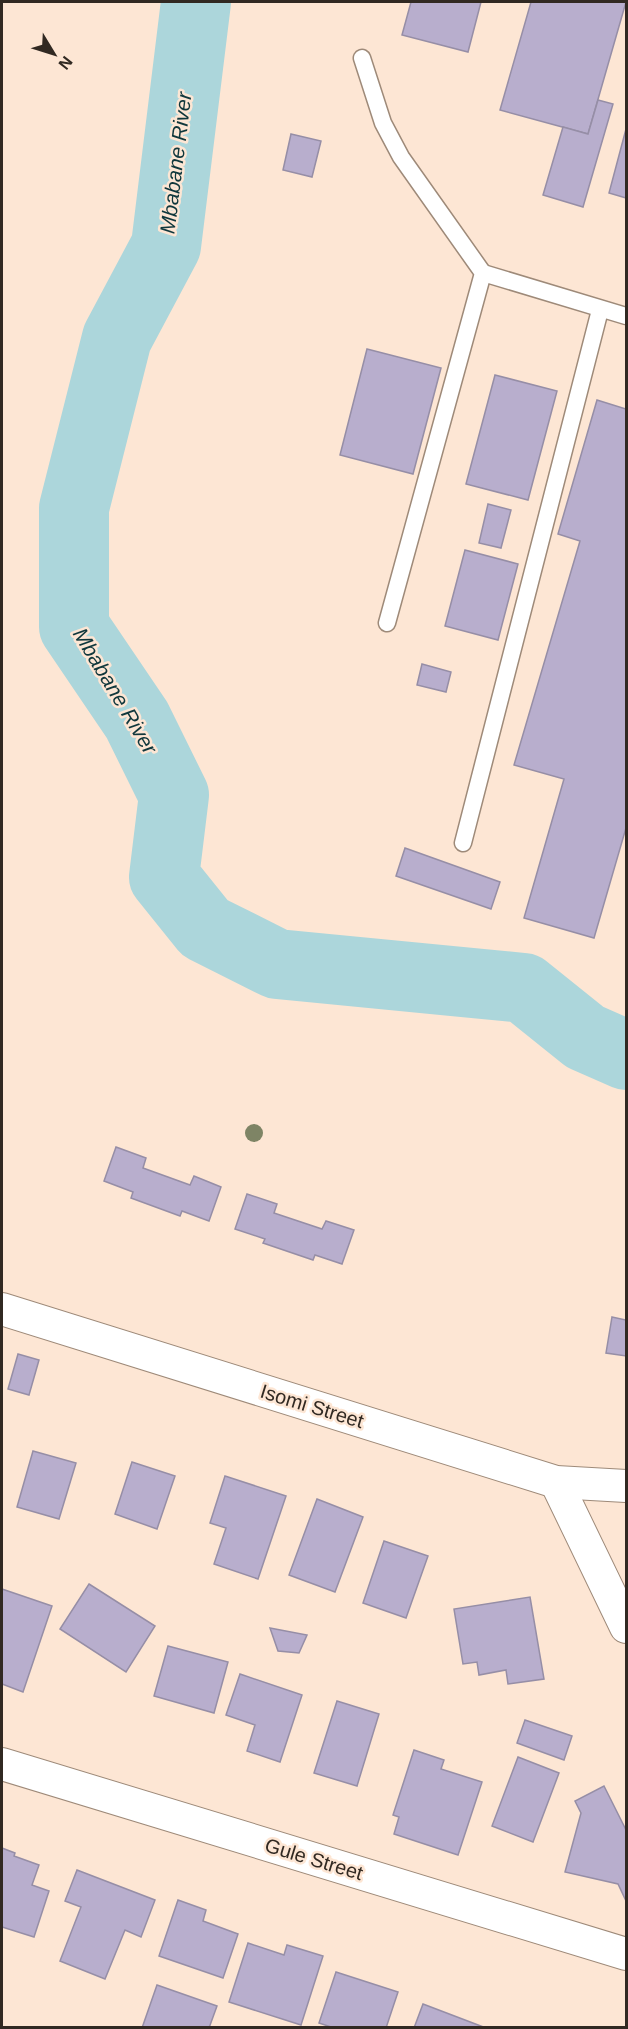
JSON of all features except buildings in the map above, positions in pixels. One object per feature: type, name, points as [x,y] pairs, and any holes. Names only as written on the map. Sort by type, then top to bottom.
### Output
[{"type":"street","name":"Isomi Street","points":[[2,1309],[556,1482],[627,1486]]},
{"type":"street","points":[[556,1482],[627,1627]]},
{"type":"street","name":"Gule Street","points":[[2,1764],[627,1954]]},
{"type":"lane","points":[[362,58],[383,123],[402,158],[483,273],[600,310],[627,316]]},
{"type":"lane","points":[[387,623],[483,273]]},
{"type":"lane","points":[[463,843],[600,310]]},
{"type":"waterway","name":"Mbabane River","points":[[196,2],[166,246],[117,338],[74,508],[74,627],[137,720],[174,795],[164,877],[205,928],[277,964],[524,988],[585,1037],[626,1055]]}]
